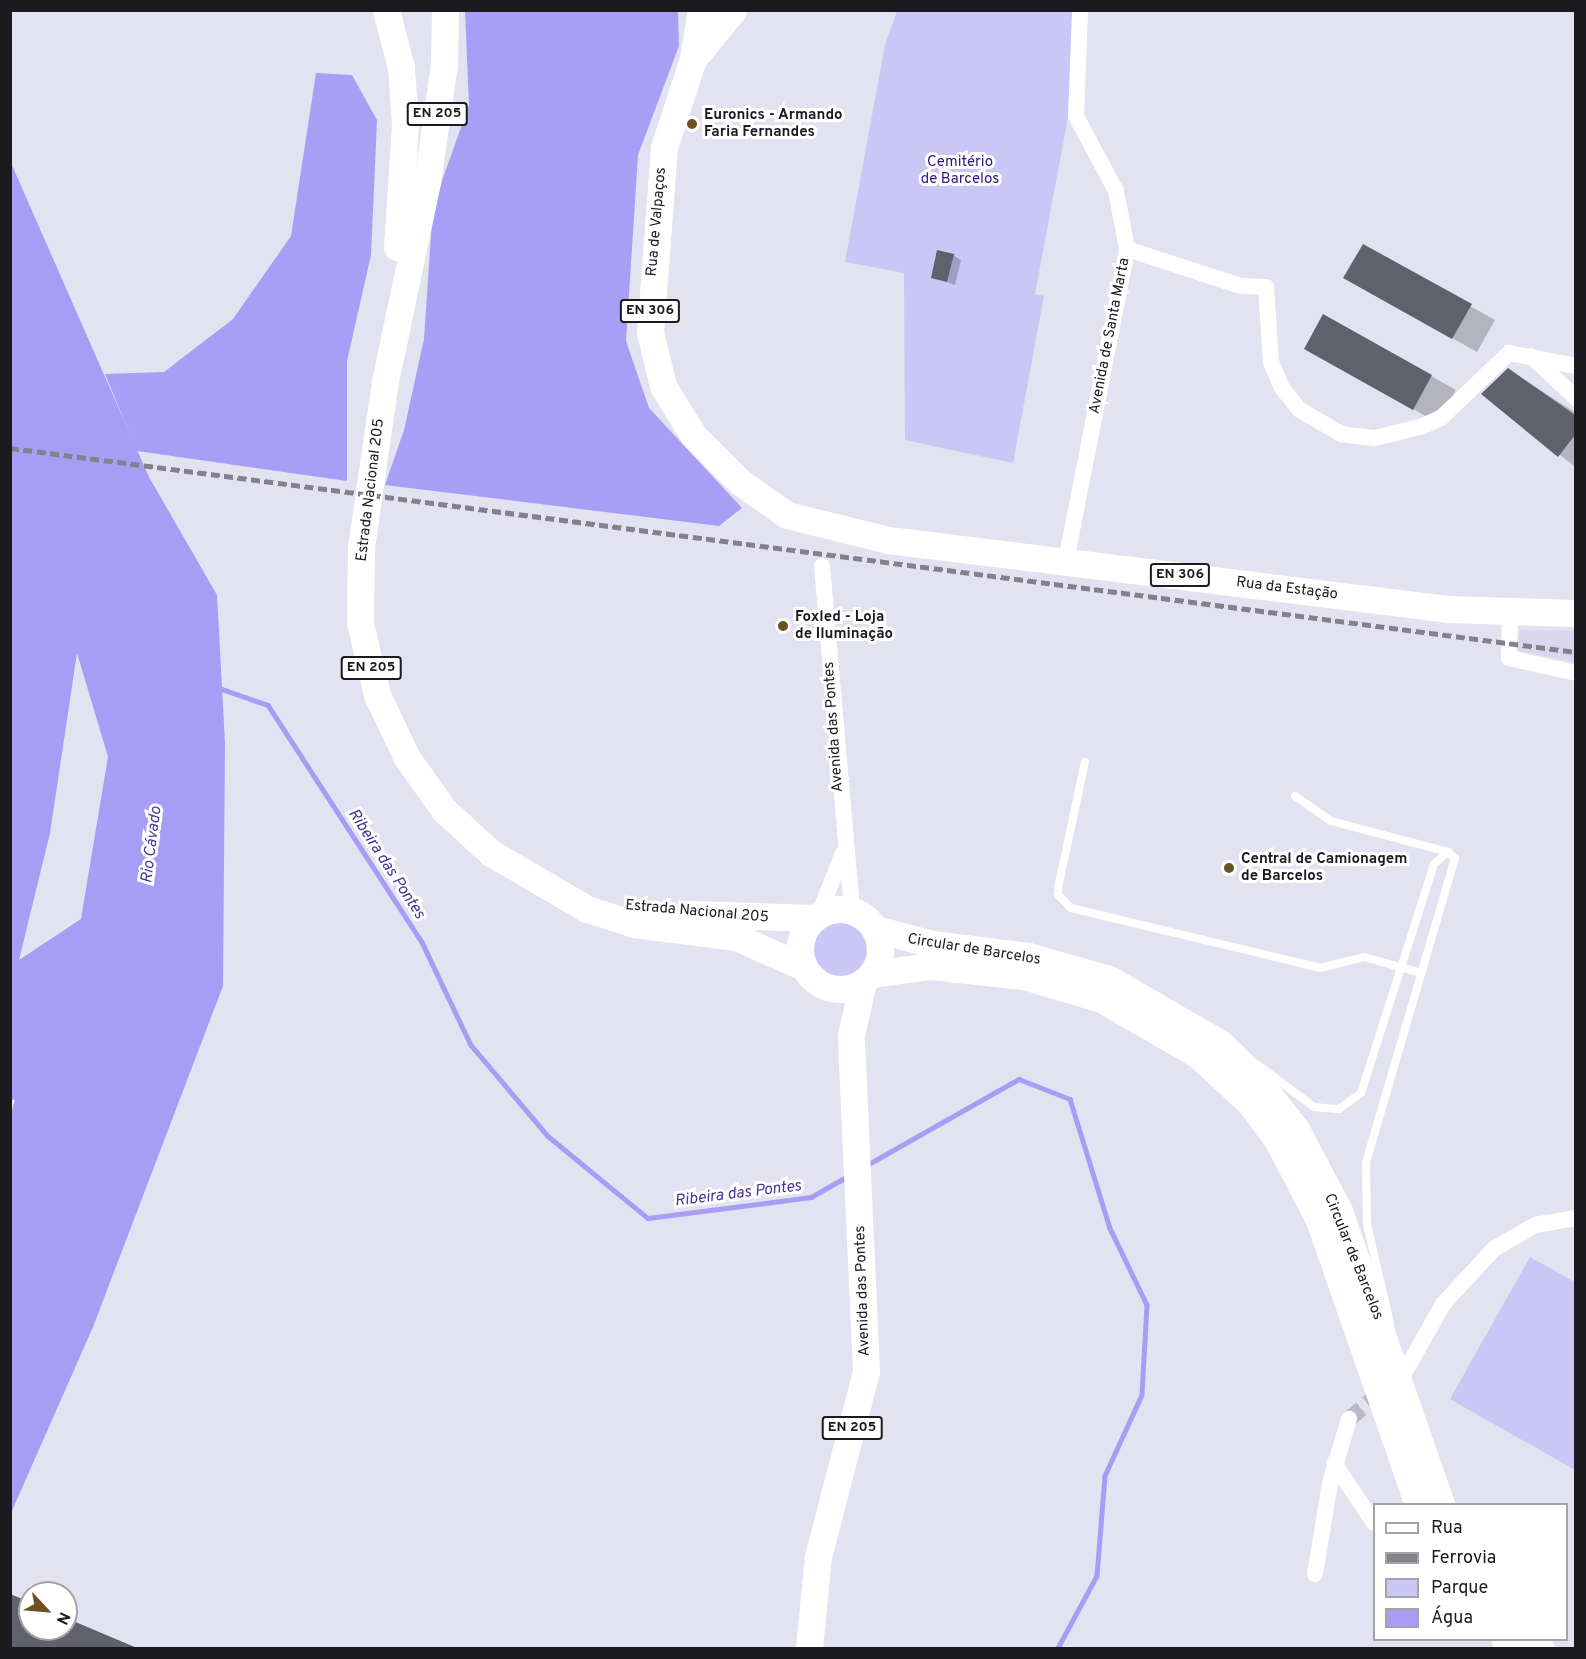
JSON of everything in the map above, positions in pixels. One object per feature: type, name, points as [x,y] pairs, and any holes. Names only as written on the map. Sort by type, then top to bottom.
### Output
[{"type":"main road","name":"Estrada Nacional 205","points":[[386,10],[401,67],[405,124],[386,381]]},
{"type":"main road","points":[[399,10],[420,119],[418,216]]},
{"type":"main road","name":"EN 205","points":[[418,216],[444,64],[445,10]]},
{"type":"main road","name":"Rua de Valpaços","points":[[701,10],[693,59],[664,147],[650,305],[655,362],[693,435],[740,482],[787,515]]},
{"type":"main road","name":"Rua de Valpaços","points":[[693,59],[733,10]]},
{"type":"main road","name":"Estrada Nacional 205","points":[[418,216],[386,381],[361,546],[360,623],[377,695],[407,758],[445,811],[491,853],[546,886],[596,912],[634,924],[736,937],[812,975]]},
{"type":"main road","name":"Rua da Estação","points":[[787,515],[888,540],[1510,612],[1575,613]]},
{"type":"main road","name":"Estrada Nacional 205","points":[[546,886],[635,909],[817,916]]},
{"type":"main road","points":[[852,910],[876,929]]},
{"type":"main road","name":"EN 205","points":[[852,910],[817,916],[800,944],[812,975],[842,989],[868,978],[881,952],[876,929]]},
{"type":"main road","name":"Circular de Barcelos","points":[[876,929],[923,942],[1028,956],[1109,979],[1220,1043],[1296,1129],[1338,1211],[1401,1369],[1441,1503]]},
{"type":"main road","name":"Circular de Barcelos","points":[[868,978],[893,967],[953,969],[1024,976],[1101,999],[1197,1054],[1251,1104],[1278,1141],[1319,1220],[1418,1503]]},
{"type":"main road","name":"Avenida das Pontes","points":[[812,975],[851,1035]]},
{"type":"main road","name":"Avenida das Pontes","points":[[809,1648],[818,1557],[866,1371],[851,1035],[868,978]]},
{"type":"street","name":"Avenida de Santa Marta","points":[[1066,561],[1127,249],[1116,191],[1076,116],[1080,10]]},
{"type":"street","points":[[1127,249],[1242,286],[1266,287],[1271,362],[1282,387],[1300,410],[1341,434],[1375,438],[1423,426],[1442,417],[1509,352],[1575,366]]},
{"type":"street","points":[[1530,356],[1575,398]]},
{"type":"street","name":"Avenida das Pontes","points":[[822,566],[843,852],[852,910]]},
{"type":"street","points":[[1510,612],[1509,658],[1575,673]]},
{"type":"street","name":"Avenida das Pontes","points":[[817,916],[843,852]]},
{"type":"street","points":[[1401,1369],[1443,1304],[1494,1249],[1534,1225],[1575,1218]]},
{"type":"street","points":[[1315,1574],[1334,1463],[1349,1419]]},
{"type":"street","points":[[1334,1463],[1373,1521]]},
{"type":"lane","points":[[1085,762],[1059,883],[1058,895],[1071,908],[1320,968],[1364,957],[1421,973]]},
{"type":"lane","points":[[1295,796],[1331,821],[1448,852],[1455,858],[1372,1132],[1364,1190],[1401,1369]]},
{"type":"lane","points":[[1220,1043],[1314,1107],[1339,1109],[1351,1104],[1367,1080],[1434,864],[1448,852]]},
{"type":"shaded area","points":[[465,11],[678,11],[679,46],[638,155],[626,341],[649,408],[742,508],[719,526],[385,485],[404,430],[424,339],[433,206],[469,105]]},
{"type":"shaded area","points":[[316,73],[352,75],[377,120],[371,255],[347,361],[347,481],[137,451],[105,374],[164,372],[233,319],[291,236]]},
{"type":"shaded area","points":[[1520,630],[1575,631],[1575,662],[1517,650]]},
{"type":"green space","name":"Cemitério de Barcelos","points":[[897,11],[1076,11],[1075,80],[1035,294],[1044,296],[1013,463],[905,440],[904,273],[845,262],[885,45]]},
{"type":"green space","points":[[833,923],[845,923],[859,931],[867,945],[865,962],[859,971],[845,979],[833,979],[816,967],[811,957],[811,945],[823,928]]},
{"type":"green space","points":[[1530,1257],[1575,1282],[1575,1470],[1450,1399]]},
{"type":"water","name":"Rio Cávado","points":[[11,163],[149,477],[217,595],[225,743],[223,986],[93,1327],[11,1513],[10,1117],[15,1100],[10,1099]],"holes":[[[77,653],[108,757],[81,919],[19,960],[50,833]]]},
{"type":"building","points":[[1363,244],[1472,304],[1452,339],[1343,278]]},
{"type":"building","points":[[937,250],[954,254],[947,282],[931,278]]},
{"type":"building","points":[[1323,314],[1432,375],[1413,410],[1304,349]]},
{"type":"building","points":[[1508,368],[1575,415],[1575,435],[1558,457],[1481,394]]},
{"type":"building","points":[[10,1594],[18,1597],[18,1641],[78,1641],[78,1623],[137,1648],[10,1648]]},
{"type":"waterway","name":"Ribeira das Pontes","points":[[216,687],[268,705],[422,942],[471,1045],[548,1136],[648,1218],[811,1197],[848,1176]]},
{"type":"waterway","name":"Ribeira das Pontes","points":[[865,1166],[1019,1079],[1070,1099],[1110,1228],[1147,1305],[1142,1395],[1105,1476],[1097,1576],[1058,1648]]},
{"type":"tunnel","points":[[1349,1419],[1385,1389]]},
{"type":"railway","points":[[10,448],[1576,652]]},
{"type":"place","name":"Euronics - Armando Faria Fernandes","points":[[692,124]]},
{"type":"place","name":"Foxled - Loja de Iluminação","points":[[783,626]]},
{"type":"place","name":"Central de Camionagem de Barcelos","points":[[1229,868]]}]
